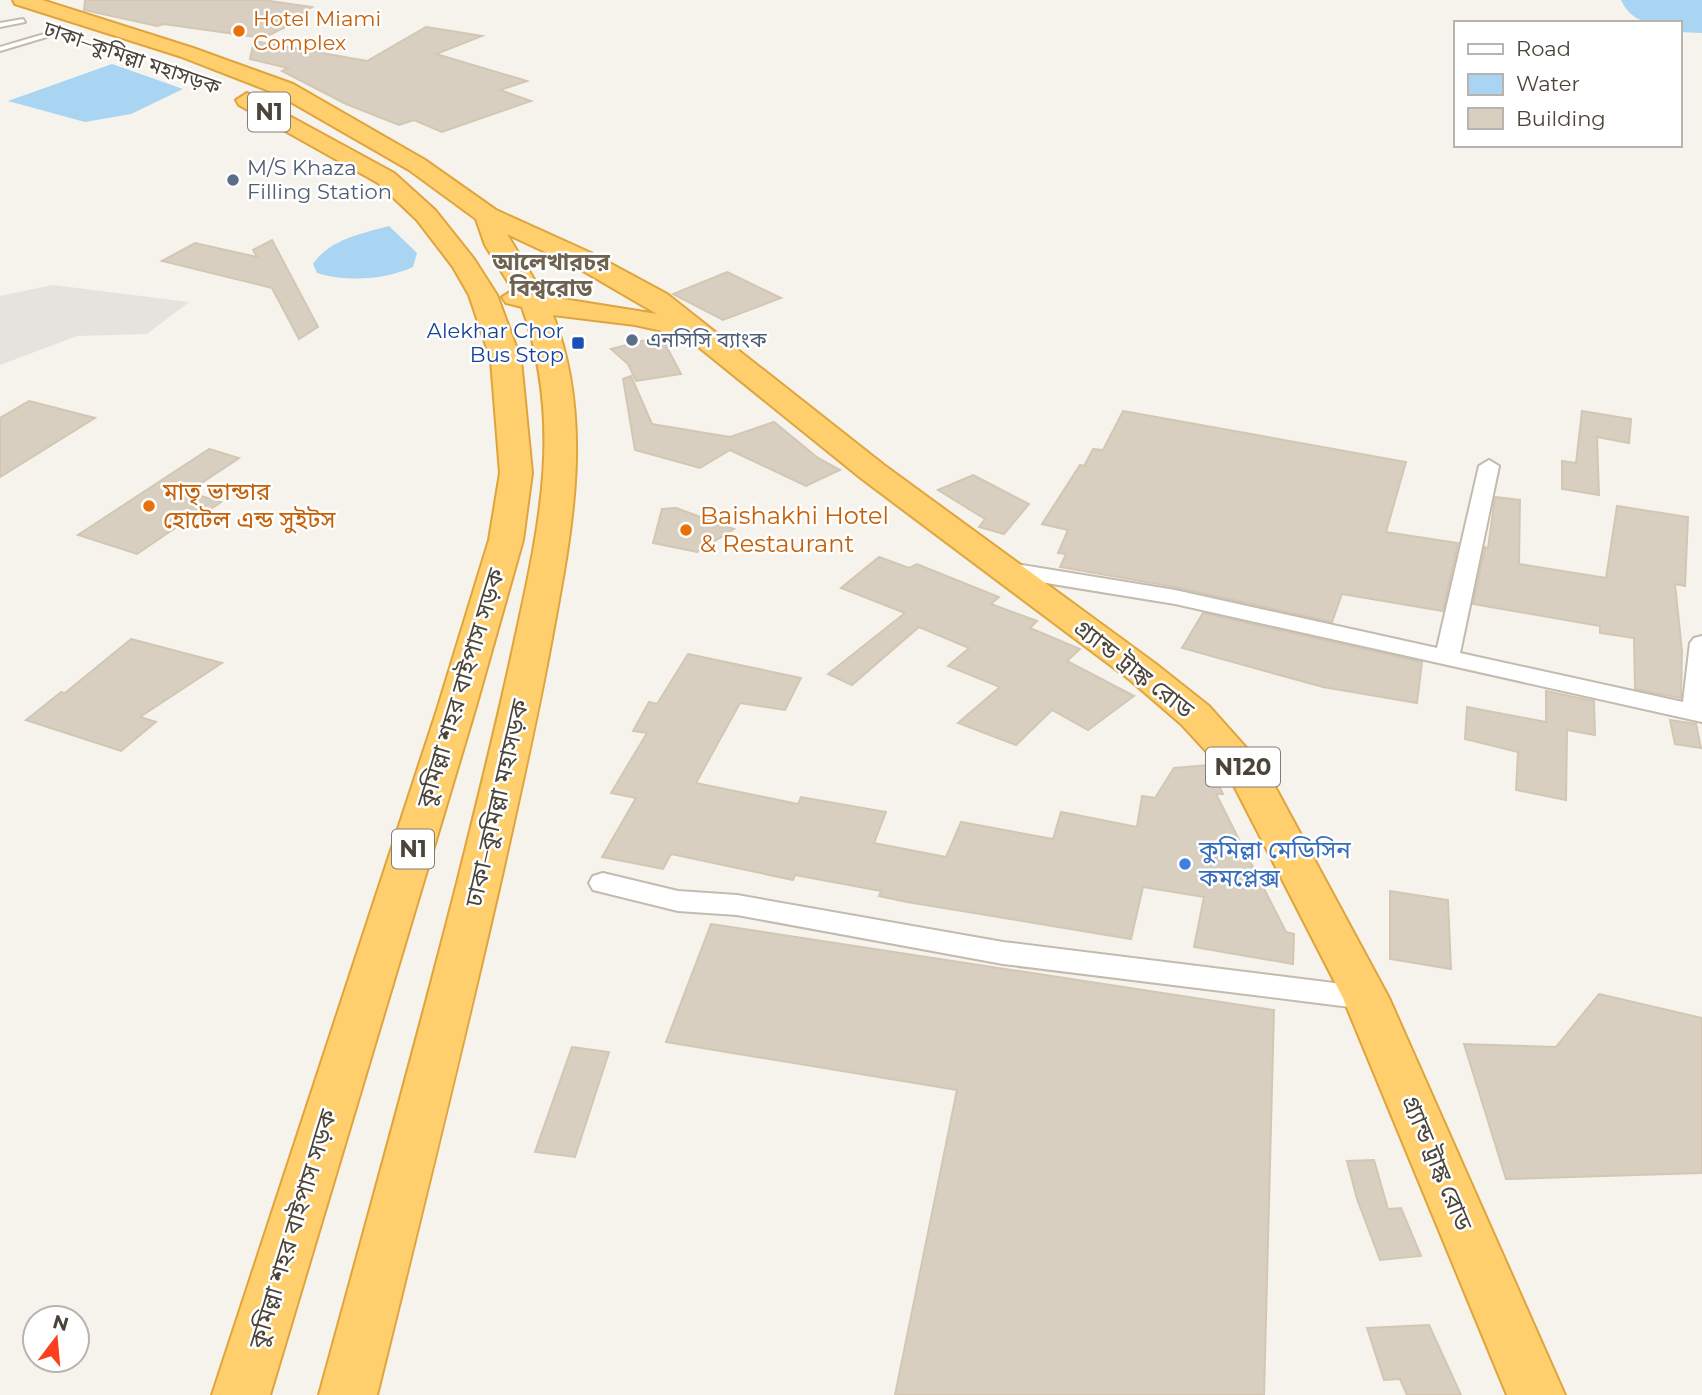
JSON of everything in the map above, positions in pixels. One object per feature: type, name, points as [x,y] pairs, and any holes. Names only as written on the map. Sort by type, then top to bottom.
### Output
[{"type":"highway","name":"ঢাকা–কুমিল্লা মহাসড়ক","points":[[27,6],[58,32],[233,93],[386,178],[426,215],[474,280]]},
{"type":"highway","name":"ঢাকা–কুমিল্লা মহাসড়ক","points":[[0,13],[27,6],[240,70],[285,89],[362,131],[476,208],[533,300],[549,343],[556,380],[561,455],[557,523],[517,722],[445,1026],[348,1395]]},
{"type":"highway","name":"গ্র্যান্ড ট্রাঙ্ক রোড","points":[[476,208],[582,259],[663,305],[873,472],[1143,672],[1195,715],[1246,770],[1366,998],[1536,1395]]},
{"type":"highway","points":[[474,280],[506,258]]},
{"type":"highway","name":"N120","points":[[474,280],[533,300]]},
{"type":"highway","name":"কুমিল্লা শহর বাইপাস সড়ক","points":[[241,1395],[452,723],[506,540],[516,473],[506,360],[474,280]]},
{"type":"highway","name":"গ্র্যান্ড ট্রাঙ্ক রোড","points":[[533,300],[583,313],[663,321],[702,335]]},
{"type":"highway","points":[[635,317],[663,305]]},
{"type":"street","points":[[1447,656],[1489,466]]},
{"type":"street","points":[[1002,569],[1175,597],[1698,713],[1702,643]]},
{"type":"street","points":[[603,883],[678,901],[737,905],[1003,953],[1366,998]]},
{"type":"lane","points":[[0,25],[27,6]]},
{"type":"lane","points":[[0,49],[58,32]]},
{"type":"shaded area","points":[[52,285],[189,302],[147,334],[77,336],[0,365],[0,296]]},
{"type":"water","points":[[1621,0],[1702,0],[1702,33],[1681,32],[1681,21],[1638,19]]},
{"type":"water","points":[[112,64],[183,89],[131,114],[85,122],[8,101]]},
{"type":"water","points":[[389,226],[417,253],[413,267],[390,275],[365,278],[341,278],[317,273],[313,264],[337,243]]},
{"type":"building","points":[[85,0],[263,0],[312,7],[295,17],[304,18],[263,38],[164,24],[157,26],[84,10]]},
{"type":"building","points":[[426,27],[482,36],[436,54],[527,81],[500,90],[531,101],[442,132],[414,120],[399,125],[346,104],[282,71],[288,68],[250,59],[254,41],[367,61]]},
{"type":"building","points":[[272,240],[318,327],[299,339],[272,288],[162,261],[195,243],[257,257],[253,250]]},
{"type":"building","points":[[727,272],[781,298],[723,320],[673,294]]},
{"type":"building","points":[[661,336],[681,374],[636,381],[628,364],[611,349]]},
{"type":"building","points":[[631,376],[652,424],[730,437],[774,422],[818,458],[840,470],[806,486],[730,450],[700,468],[635,450],[623,379]]},
{"type":"building","points":[[29,401],[95,418],[0,477],[0,418]]},
{"type":"building","points":[[1123,411],[1406,462],[1386,532],[1458,543],[1443,611],[1342,594],[1332,622],[1175,587],[1060,567],[1066,554],[1058,553],[1068,530],[1042,524],[1080,465],[1084,466],[1093,449],[1103,450]]},
{"type":"building","points":[[1582,411],[1631,419],[1629,443],[1597,437],[1599,495],[1562,489],[1562,461],[1576,463]]},
{"type":"building","points":[[209,449],[239,458],[188,492],[221,502],[192,522],[187,520],[137,554],[78,535]]},
{"type":"building","points":[[973,475],[1029,504],[1004,534],[979,527],[985,519],[938,490]]},
{"type":"building","points":[[1495,497],[1520,500],[1519,564],[1606,578],[1617,506],[1688,517],[1685,586],[1675,584],[1682,651],[1681,698],[1635,689],[1634,638],[1600,633],[1600,626],[1473,604],[1485,547],[1488,548]]},
{"type":"building","points":[[676,508],[734,529],[697,552],[653,543],[662,509]]},
{"type":"building","points":[[879,557],[909,568],[917,564],[999,597],[991,604],[1037,621],[1030,628],[1080,649],[1067,661],[1134,696],[1088,730],[1052,710],[1016,745],[958,723],[1000,687],[948,666],[969,648],[919,627],[852,685],[828,674],[905,613],[841,588]]},
{"type":"building","points":[[1203,613],[1422,662],[1417,703],[1323,687],[1182,648]]},
{"type":"building","points":[[131,639],[222,663],[140,717],[156,722],[121,751],[26,720],[61,692],[65,693]]},
{"type":"building","points":[[688,654],[801,678],[785,710],[740,703],[696,783],[798,804],[801,797],[886,812],[874,843],[946,857],[961,822],[1053,839],[1061,812],[1137,827],[1142,796],[1155,798],[1174,768],[1209,765],[1223,794],[1216,794],[1286,932],[1294,934],[1293,964],[1194,947],[1204,897],[1143,887],[1131,939],[907,902],[879,896],[881,891],[795,875],[793,880],[671,854],[663,869],[602,857],[636,798],[611,793],[647,733],[633,731],[649,702],[657,704]]},
{"type":"building","points":[[1546,691],[1594,701],[1595,735],[1567,730],[1566,800],[1516,790],[1518,752],[1465,739],[1467,707],[1546,722]]},
{"type":"building","points":[[1670,720],[1696,724],[1701,748],[1675,744]]},
{"type":"building","points":[[1390,891],[1448,900],[1451,969],[1390,959]]},
{"type":"building","points":[[711,924],[1274,1010],[1264,1395],[895,1395],[957,1090],[666,1042]]},
{"type":"building","points":[[1599,994],[1702,1018],[1702,1173],[1506,1179],[1464,1044],[1556,1047]]},
{"type":"building","points":[[572,1047],[609,1052],[575,1157],[535,1152]]},
{"type":"building","points":[[1374,1160],[1388,1209],[1401,1208],[1421,1256],[1380,1260],[1357,1199],[1347,1161]]},
{"type":"building","points":[[1429,1325],[1461,1395],[1407,1395],[1400,1379],[1384,1380],[1367,1328]]},
{"type":"place","name":"Hotel Miami Complex","points":[[239,31]]},
{"type":"place","name":"M/S Khaza Filling Station","points":[[233,180]]},
{"type":"place","name":"এনসিসি ব্যাংক","points":[[632,340]]},
{"type":"place","name":"Alekhar Chor Bus Stop","points":[[578,343]]},
{"type":"place","name":"মাতৃ ভান্ডার হোটেল এন্ড সুইটস","points":[[149,506]]},
{"type":"place","name":"Baishakhi Hotel & Restaurant","points":[[686,530]]},
{"type":"place","name":"কুমিল্লা মেডিসিন কমপ্লেক্স","points":[[1185,864]]},
{"type":"district","name":"আলেখারচর বিশ্বরোড","points":[[551,275]]}]
